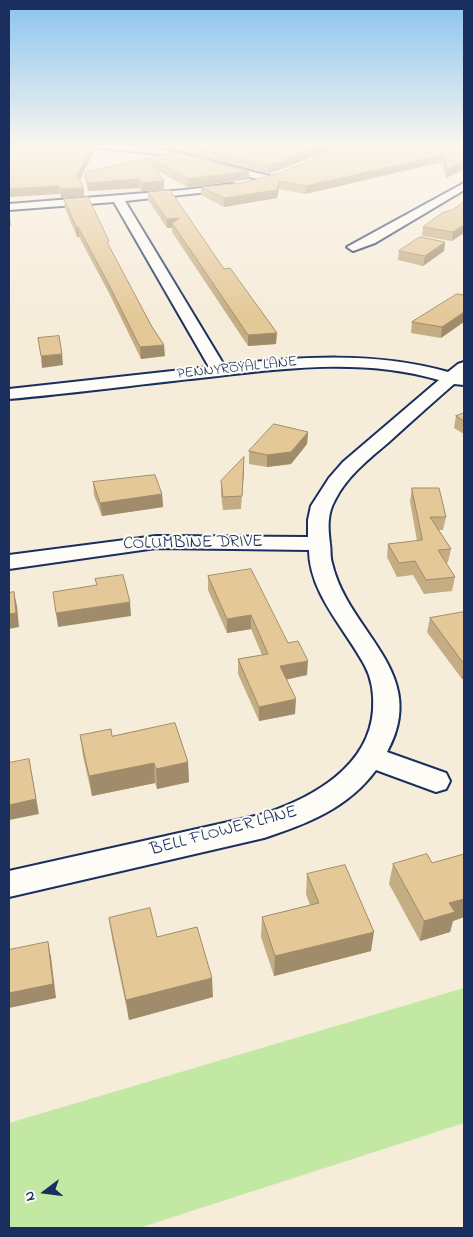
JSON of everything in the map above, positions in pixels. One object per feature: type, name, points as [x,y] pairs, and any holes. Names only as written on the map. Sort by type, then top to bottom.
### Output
[{"type":"street","points":[[9,207],[67,203]]},
{"type":"street","points":[[120,203],[219,370]]},
{"type":"street","points":[[353,247],[371,240],[435,203]]},
{"type":"street","name":"PENNYROYAL LANE","points":[[9,394],[296,362],[337,362],[387,366],[460,376]]},
{"type":"street","name":"BELL FLOWER LANE","points":[[9,884],[264,826],[295,816],[322,803],[344,788],[371,757],[383,731],[387,715],[385,686],[379,670],[332,590],[321,565],[317,526],[320,512],[336,482],[350,466],[460,376]]},
{"type":"street","name":"COLUMBINE DRIVE","points":[[9,562],[156,542],[319,544]]},
{"type":"street","points":[[371,757],[436,781]]},
{"type":"green space","points":[[464,988],[464,1123],[139,1228],[9,1228],[9,1123]]},
{"type":"building","points":[[66,203],[91,203],[109,241],[107,242],[152,327],[164,345],[140,347],[109,285],[78,227],[76,227]]},
{"type":"building","points":[[156,203],[179,203],[224,269],[230,268],[277,333],[248,335],[172,223],[180,218],[167,219]]},
{"type":"building","points":[[464,203],[464,225],[453,232],[423,227],[442,213],[452,210]]},
{"type":"building","points":[[420,237],[445,242],[425,256],[399,251]]},
{"type":"building","points":[[457,294],[464,295],[464,312],[442,327],[412,322]]},
{"type":"building","points":[[59,336],[62,354],[41,356],[38,338]]},
{"type":"building","points":[[464,413],[464,421],[456,416]]},
{"type":"building","points":[[274,424],[308,432],[291,452],[267,455],[249,451]]},
{"type":"building","points":[[244,457],[242,496],[223,497],[221,481]]},
{"type":"building","points":[[155,475],[162,494],[100,503],[93,482]]},
{"type":"building","points":[[412,488],[439,488],[446,517],[430,517],[451,549],[438,550],[455,577],[426,580],[415,561],[399,563],[388,544],[422,540]]},
{"type":"building","points":[[251,569],[288,643],[298,641],[308,661],[280,666],[296,699],[259,707],[238,659],[268,654],[251,615],[227,619],[208,576]]},
{"type":"building","points":[[123,575],[130,602],[56,613],[53,592],[97,585],[95,579]]},
{"type":"building","points":[[14,592],[16,613],[9,614],[9,593]]},
{"type":"building","points":[[464,612],[464,664],[430,618]]},
{"type":"building","points":[[175,723],[188,762],[156,769],[154,763],[89,776],[80,735],[111,729],[112,736]]},
{"type":"building","points":[[29,759],[36,799],[9,805],[9,763]]},
{"type":"building","points":[[427,854],[432,863],[464,854],[464,899],[449,903],[455,912],[424,921],[393,864]]},
{"type":"building","points":[[345,865],[374,932],[275,956],[262,917],[319,903],[307,874]]},
{"type":"building","points":[[150,908],[157,937],[197,927],[212,978],[126,1000],[109,918]]},
{"type":"building","points":[[48,942],[53,984],[9,993],[9,950]]}]
